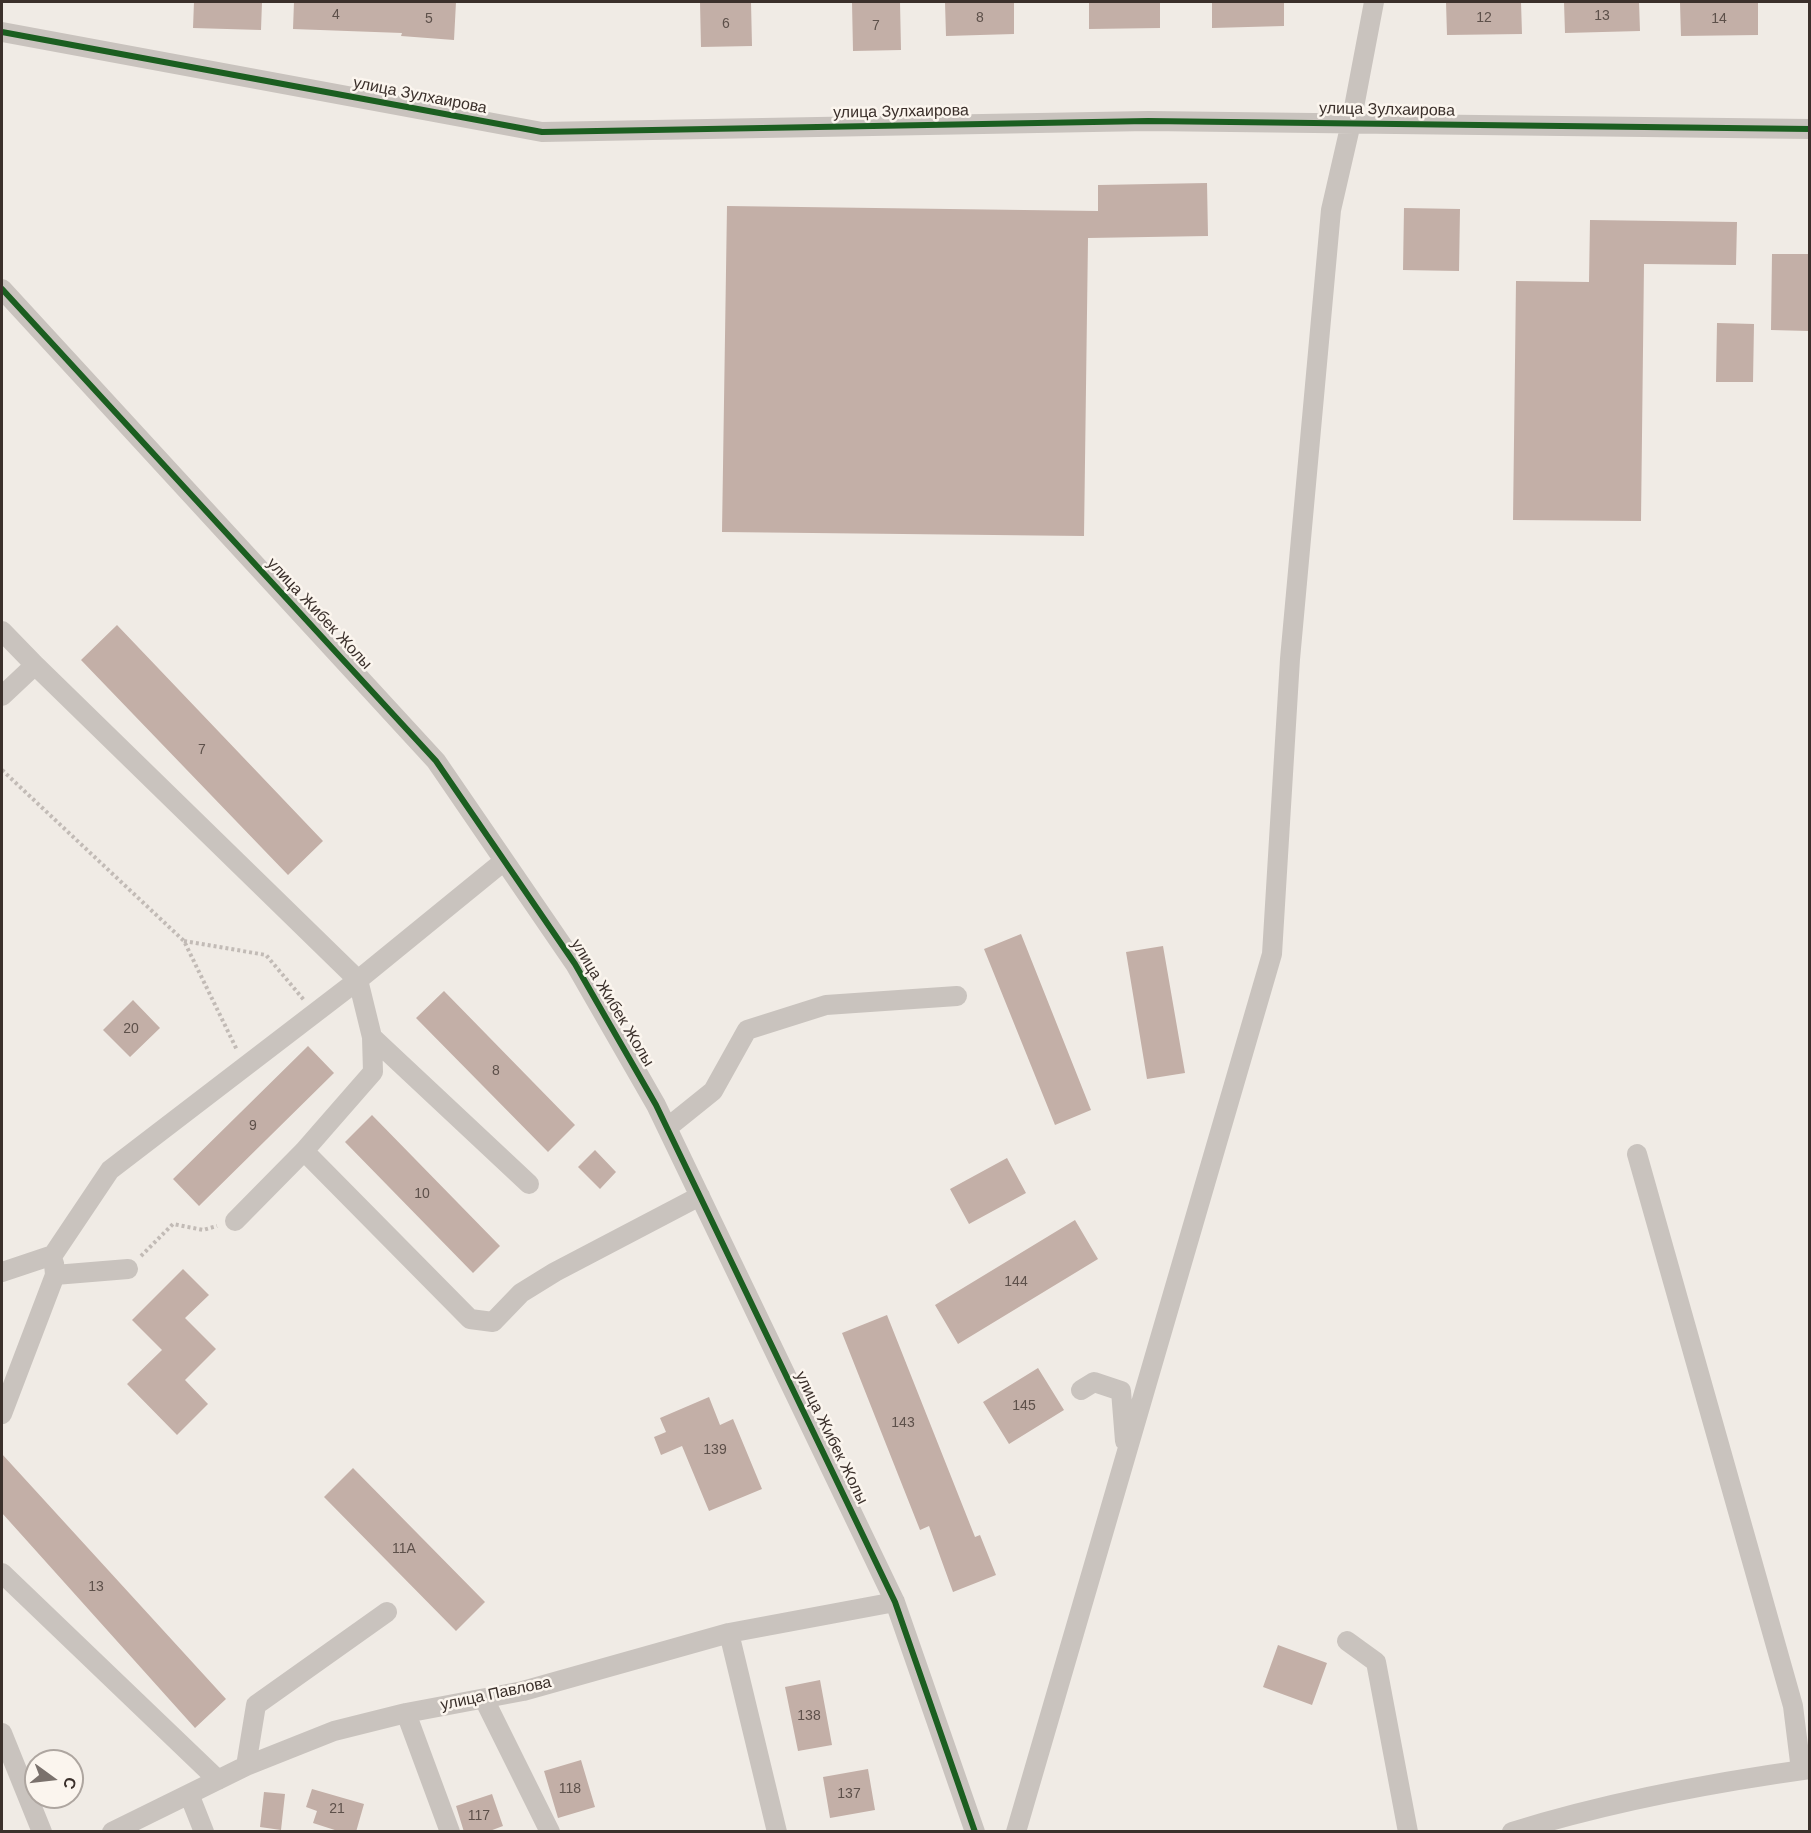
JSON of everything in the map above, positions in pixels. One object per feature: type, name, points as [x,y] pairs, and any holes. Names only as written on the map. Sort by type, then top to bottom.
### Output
[{"type":"street","points":[[1016,1832],[1272,954],[1290,659],[1331,210],[1351,123],[1374,2]]},
{"type":"street","name":"улица Зулхаирова","points":[[2,32],[542,132],[1148,121],[1809,129]]},
{"type":"street","name":"улица Жибек Жолы","points":[[2,289],[436,762],[575,964],[667,1128],[896,1602],[975,1832]]},
{"type":"street","points":[[2,631],[358,980],[372,1037],[373,1072],[304,1151],[235,1221]]},
{"type":"street","points":[[2,696],[35,665]]},
{"type":"street","points":[[2,1272],[53,1255],[110,1170],[244,1065],[358,980],[504,861]]},
{"type":"street","points":[[667,1128],[713,1091],[747,1030],[826,1005],[957,996]]},
{"type":"street","points":[[372,1037],[529,1184]]},
{"type":"street","points":[[304,1151],[470,1320],[482,1323],[493,1322],[521,1293],[555,1272],[700,1196]]},
{"type":"street","points":[[1512,1832],[1574,1813],[1805,1769],[1793,1706],[1637,1154]]},
{"type":"street","points":[[2,1414],[55,1275],[53,1255]]},
{"type":"street","points":[[55,1275],[128,1269]]},
{"type":"street","points":[[1081,1390],[1094,1382],[1121,1391],[1126,1453]]},
{"type":"street","points":[[2,1573],[218,1780]]},
{"type":"street","name":"улица Павлова","points":[[112,1832],[246,1766],[334,1731],[406,1713],[524,1691],[729,1634],[896,1602]]},
{"type":"street","points":[[246,1766],[256,1705],[387,1612]]},
{"type":"street","points":[[729,1634],[777,1832]]},
{"type":"street","points":[[1347,1641],[1376,1662],[1408,1832]]},
{"type":"street","points":[[483,1699],[550,1832]]},
{"type":"street","points":[[406,1713],[450,1832]]},
{"type":"street","points":[[2,1733],[42,1832]]},
{"type":"street","points":[[189,1794],[204,1832]]},
{"type":"path","points":[[2,770],[184,941],[244,1065]]},
{"type":"path","points":[[184,941],[266,955],[314,1012]]},
{"type":"path","points":[[128,1269],[173,1224],[203,1230],[235,1221]]},
{"type":"building","points":[[194,2],[262,2],[261,30],[193,28]]},
{"type":"building","points":[[294,2],[456,2],[454,40],[401,36],[402,33],[293,29]]},
{"type":"building","points":[[700,2],[751,2],[752,46],[701,47]]},
{"type":"building","points":[[852,2],[900,2],[901,50],[853,51]]},
{"type":"building","points":[[945,2],[1014,2],[1014,34],[946,36]]},
{"type":"building","points":[[1089,2],[1160,2],[1160,28],[1089,29]]},
{"type":"building","points":[[1212,2],[1284,2],[1284,26],[1212,28]]},
{"type":"building","points":[[1446,2],[1521,2],[1522,34],[1447,35]]},
{"type":"building","points":[[1564,2],[1639,2],[1640,31],[1565,33]]},
{"type":"building","points":[[1758,2],[1758,35],[1681,36],[1680,3]]},
{"type":"building","points":[[1207,183],[1208,236],[1088,238],[1084,536],[722,532],[727,206],[1098,211],[1098,185]]},
{"type":"building","points":[[1404,208],[1460,209],[1459,271],[1403,270]]},
{"type":"building","points":[[1590,220],[1737,222],[1736,265],[1644,264],[1641,521],[1513,520],[1516,281],[1589,282]]},
{"type":"building","points":[[1772,254],[1809,254],[1809,331],[1771,330]]},
{"type":"building","points":[[1717,323],[1754,324],[1753,382],[1716,382]]},
{"type":"building","points":[[117,625],[323,841],[288,875],[81,660]]},
{"type":"building","points":[[1021,934],[1091,1110],[1055,1125],[984,949]]},
{"type":"building","points":[[1163,946],[1185,1073],[1147,1079],[1126,952]]},
{"type":"building","points":[[444,991],[575,1125],[548,1152],[416,1018]]},
{"type":"building","points":[[133,1000],[160,1028],[130,1057],[103,1030]]},
{"type":"building","points":[[308,1046],[334,1073],[199,1206],[173,1179]]},
{"type":"building","points":[[372,1115],[500,1246],[473,1273],[345,1142]]},
{"type":"building","points":[[595,1150],[616,1172],[600,1189],[578,1167]]},
{"type":"building","points":[[1007,1158],[1026,1193],[969,1224],[950,1189]]},
{"type":"building","points":[[1075,1220],[1098,1259],[958,1344],[935,1305]]},
{"type":"building","points":[[183,1269],[209,1295],[185,1318],[216,1349],[185,1380],[208,1404],[177,1435],[127,1384],[162,1350],[132,1320]]},
{"type":"building","points":[[887,1315],[975,1537],[980,1535],[996,1575],[953,1592],[929,1526],[920,1530],[842,1333]]},
{"type":"building","points":[[1038,1368],[1064,1410],[1009,1444],[983,1402]]},
{"type":"building","points":[[709,1397],[720,1425],[733,1419],[762,1489],[709,1511],[682,1446],[661,1455],[654,1437],[666,1432],[660,1418]]},
{"type":"building","points":[[2,1454],[226,1699],[195,1728],[2,1513]]},
{"type":"building","points":[[353,1468],[485,1602],[456,1631],[324,1497]]},
{"type":"building","points":[[1278,1645],[1327,1663],[1312,1705],[1263,1687]]},
{"type":"building","points":[[820,1680],[832,1745],[798,1751],[785,1687]]},
{"type":"building","points":[[581,1760],[595,1807],[558,1818],[544,1771]]},
{"type":"building","points":[[868,1769],[875,1810],[830,1818],[823,1777]]},
{"type":"building","points":[[312,1789],[364,1804],[356,1832],[341,1832],[313,1823],[317,1811],[306,1807]]},
{"type":"building","points":[[264,1792],[285,1794],[281,1830],[260,1827]]},
{"type":"building","points":[[492,1794],[503,1826],[487,1832],[464,1832],[456,1806]]},
{"type":"cycle path","points":[[2,32],[542,132],[1148,121],[1810,129]]},
{"type":"cycle path","points":[[2,289],[436,761],[575,964],[656,1105],[895,1602],[975,1832]]}]
